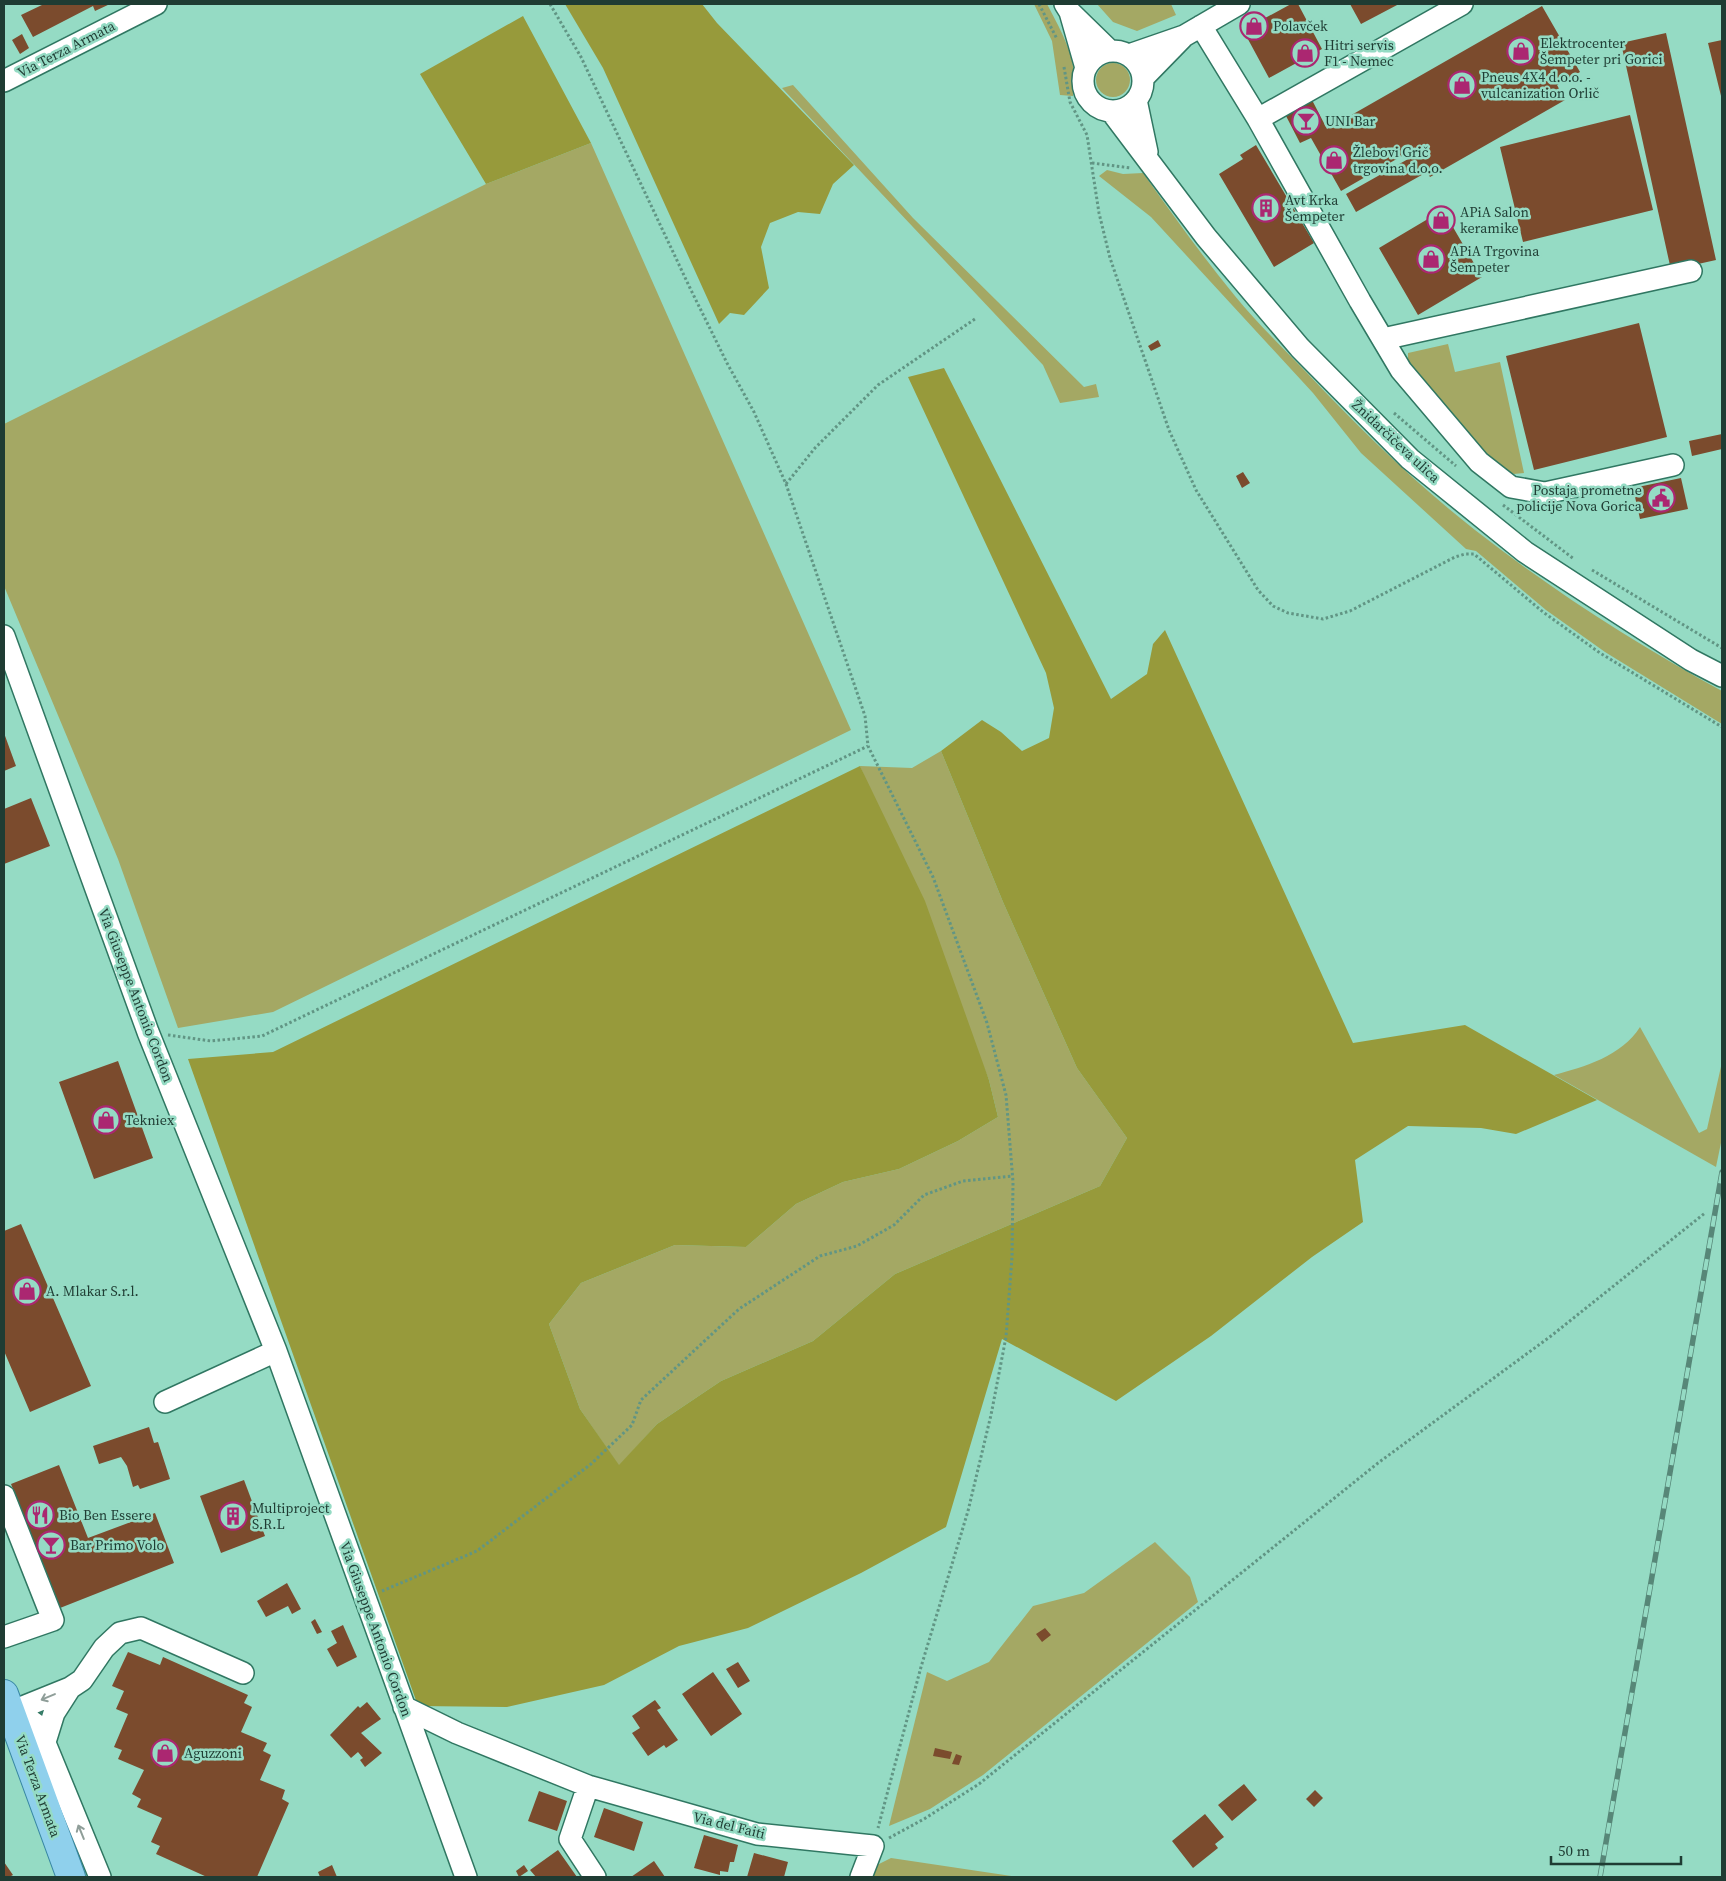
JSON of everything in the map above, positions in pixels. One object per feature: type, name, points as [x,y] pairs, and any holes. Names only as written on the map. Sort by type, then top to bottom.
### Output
[{"type":"main road","name":"Via Terza Armata","points":[[9,1705],[71,1877]]},
{"type":"street","name":"Via Terza Armata","points":[[4,81],[156,4]]},
{"type":"street","points":[[1086,68],[1096,56],[1120,53],[1192,31],[1239,4]]},
{"type":"street","points":[[1258,119],[1462,4]]},
{"type":"street","name":"Žnidarčičeva ulica","points":[[1067,8],[1141,69],[1143,78]]},
{"type":"street","name":"Žnidarčičeva ulica","points":[[1067,8],[1086,68],[1084,87],[1087,96],[1102,108],[1111,111],[1143,165],[1300,348],[1410,459],[1525,552],[1692,660],[1722,676]]},
{"type":"street","points":[[1111,111],[1127,107],[1136,100],[1142,87],[1143,78],[1192,31]]},
{"type":"street","points":[[1192,31],[1258,119],[1401,370],[1478,462],[1511,487],[1545,493],[1672,466]]},
{"type":"street","name":"Žnidarčičeva ulica","points":[[1136,100],[1143,165]]},
{"type":"street","points":[[1383,339],[1692,271]]},
{"type":"street","name":"Via Giuseppe Antonio Cordon","points":[[4,636],[148,1032],[276,1351],[466,1877]]},
{"type":"street","points":[[165,1402],[276,1351]]},
{"type":"street","points":[[4,1496],[52,1620],[4,1637]]},
{"type":"street","points":[[9,1705],[70,1688],[82,1680],[104,1648],[120,1633],[141,1628],[243,1673]]},
{"type":"street","points":[[45,1742],[51,1718],[70,1688]]},
{"type":"street","points":[[9,1705],[34,1722],[45,1742],[100,1877]]},
{"type":"street","name":"Via del Faiti","points":[[404,1707],[457,1733],[588,1786],[758,1834],[873,1846]]},
{"type":"street","points":[[588,1786],[570,1839],[594,1877]]},
{"type":"street","points":[[861,1877],[873,1846]]},
{"type":"path","points":[[550,4],[581,57],[726,363],[754,412],[786,484],[865,716],[868,746],[933,877],[987,1023],[1006,1095],[1012,1176],[1012,1257],[1006,1337],[991,1415],[968,1510],[922,1667],[873,1846]]},
{"type":"path","points":[[1039,4],[1061,47]]},
{"type":"path","points":[[1062,57],[1070,102],[1087,135],[1099,213],[1110,258],[1176,448],[1196,490],[1229,546],[1258,590],[1273,606],[1308,618],[1323,620],[1338,616],[1454,557],[1474,554],[1543,612],[1600,653],[1722,727]]},
{"type":"path","points":[[1092,163],[1143,165]]},
{"type":"path","points":[[786,484],[815,448],[878,384],[975,319]]},
{"type":"path","points":[[148,1032],[211,1041],[262,1036],[868,746]]},
{"type":"path","points":[[365,1598],[477,1551],[591,1464],[632,1425],[640,1400],[739,1309],[820,1256],[857,1246],[894,1225],[924,1195],[963,1181],[1012,1176]]},
{"type":"path","points":[[873,1846],[924,1819],[979,1784],[1378,1464],[1551,1336],[1705,1213]]},
{"type":"green space","points":[[1034,4],[1047,4],[1065,39],[1073,67],[1073,96],[1060,95],[1052,41]]},
{"type":"green space","points":[[1097,4],[1171,4],[1176,15],[1137,31],[1113,22]]},
{"type":"green space","points":[[1113,63],[1125,68],[1130,80],[1125,92],[1113,97],[1101,92],[1096,80],[1101,68]]},
{"type":"green space","points":[[793,85],[913,218],[1084,387],[1096,384],[1099,397],[1060,403],[1043,365],[782,88]]},
{"type":"green space","points":[[591,143],[851,730],[273,1012],[178,1028],[118,859],[4,586],[4,424],[486,184]]},
{"type":"green space","points":[[1107,170],[1123,174],[1143,173],[1211,266],[1252,316],[1368,435],[1453,512],[1564,595],[1626,635],[1722,691],[1722,724],[1605,652],[1546,610],[1476,551],[1466,549],[1361,453],[1313,393],[1151,217],[1099,176]]},
{"type":"green space","points":[[1448,344],[1455,372],[1500,362],[1524,473],[1514,474],[1480,454],[1408,365],[1408,353]]},
{"type":"green space","points":[[941,751],[1003,902],[1077,1068],[1127,1138],[1100,1186],[895,1274],[813,1341],[721,1381],[657,1424],[619,1466],[580,1409],[549,1324],[581,1283],[675,1245],[746,1247],[796,1204],[843,1182],[899,1169],[958,1141],[998,1117],[989,1080],[860,766],[912,768]]},
{"type":"green space","points":[[1640,1027],[1699,1133],[1707,1129],[1722,1062],[1722,1138],[1716,1167],[1554,1075],[1590,1064],[1613,1053],[1623,1046]]},
{"type":"green space","points":[[1155,1542],[1190,1577],[1198,1602],[983,1775],[930,1809],[889,1826],[927,1672],[947,1681],[989,1662],[1033,1606],[1084,1593]]},
{"type":"green space","points":[[891,1858],[1018,1877],[870,1877],[873,1867]]},
{"type":"shaded area","points":[[565,4],[702,4],[717,23],[854,165],[833,184],[820,214],[798,212],[770,223],[761,247],[769,288],[744,315],[730,313],[719,324],[603,68]]},
{"type":"shaded area","points":[[523,16],[591,143],[486,184],[420,74]]},
{"type":"shaded area","points":[[944,368],[1111,699],[1147,674],[1153,644],[1165,630],[1353,1043],[1465,1025],[1597,1100],[1516,1134],[1481,1128],[1408,1126],[1355,1160],[1363,1222],[1312,1257],[1211,1336],[1116,1401],[1002,1339],[946,1527],[861,1573],[748,1628],[679,1646],[604,1685],[507,1707],[418,1706],[188,1059],[273,1052],[860,766],[925,901],[989,1080],[998,1117],[958,1141],[899,1169],[843,1182],[796,1204],[746,1247],[675,1245],[581,1283],[549,1324],[580,1409],[619,1465],[657,1424],[721,1381],[813,1341],[895,1274],[1100,1186],[1127,1138],[1077,1068],[1003,902],[941,751],[982,720],[1001,732],[1022,751],[1049,738],[1054,708],[1046,673],[908,377]]},
{"type":"building","points":[[44,4],[110,4],[95,11],[93,6],[33,37],[21,15]]},
{"type":"building","points":[[1291,4],[1298,4],[1322,49],[1269,78],[1243,30]]},
{"type":"building","points":[[1350,4],[1399,4],[1361,24]]},
{"type":"building","points":[[1542,6],[1580,72],[1557,85],[1565,100],[1430,177],[1427,172],[1356,212],[1346,194],[1417,154],[1414,149],[1341,191],[1311,138],[1300,143],[1285,114],[1312,100],[1327,129]]},
{"type":"building","points":[[1666,33],[1716,260],[1671,270],[1621,43]]},
{"type":"building","points":[[22,34],[29,48],[20,54],[12,40]]},
{"type":"building","points":[[1722,40],[1722,100],[1708,43]]},
{"type":"building","points":[[1630,115],[1653,210],[1523,242],[1500,147]]},
{"type":"building","name":"Avt Krka Šempeter","points":[[1256,145],[1314,243],[1274,267],[1219,174],[1243,159],[1240,155]]},
{"type":"building","points":[[1443,210],[1482,277],[1418,315],[1379,248]]},
{"type":"building","points":[[1639,323],[1667,437],[1534,470],[1506,356]]},
{"type":"building","points":[[1158,340],[1161,346],[1151,351],[1148,346]]},
{"type":"building","points":[[1722,434],[1722,449],[1692,456],[1689,441]]},
{"type":"building","points":[[1243,472],[1250,483],[1242,488],[1236,476]]},
{"type":"building","name":"Postaja prometne policije Nova Gorica","points":[[1681,478],[1688,509],[1640,519],[1633,488]]},
{"type":"building","points":[[4,733],[16,766],[4,771]]},
{"type":"building","points":[[31,798],[50,846],[4,864],[4,809]]},
{"type":"building","name":"Tekniex","points":[[118,1061],[153,1158],[94,1179],[59,1082]]},
{"type":"building","name":"A. Mlakar S.r.l.","points":[[21,1224],[91,1386],[30,1412],[4,1351],[4,1231]]},
{"type":"building","points":[[149,1427],[154,1443],[158,1442],[170,1479],[140,1489],[138,1485],[133,1487],[127,1466],[121,1457],[99,1464],[93,1446]]},
{"type":"building","points":[[59,1465],[88,1538],[155,1513],[174,1563],[60,1608],[11,1484]]},
{"type":"building","name":"Multiproject S.R.L","points":[[244,1480],[265,1536],[221,1553],[200,1496]]},
{"type":"building","points":[[287,1583],[301,1609],[292,1614],[288,1606],[266,1617],[257,1601]]},
{"type":"building","points":[[315,1619],[322,1632],[317,1634],[311,1622]]},
{"type":"building","points":[[343,1625],[357,1657],[337,1667],[327,1649],[337,1643],[331,1631]]},
{"type":"building","points":[[1045,1628],[1051,1635],[1042,1642],[1036,1634]]},
{"type":"building","points":[[128,1652],[160,1665],[163,1657],[248,1695],[244,1703],[252,1707],[241,1732],[267,1743],[263,1751],[271,1755],[260,1780],[285,1790],[282,1799],[289,1803],[257,1877],[207,1877],[156,1854],[160,1846],[151,1842],[162,1818],[137,1807],[141,1799],[132,1794],[144,1770],[118,1759],[122,1750],[114,1747],[128,1714],[116,1709],[124,1691],[112,1686]]},
{"type":"building","points":[[738,1662],[750,1681],[738,1688],[726,1669]]},
{"type":"building","points":[[713,1672],[742,1714],[711,1736],[682,1694]]},
{"type":"building","points":[[655,1700],[661,1708],[657,1710],[678,1740],[666,1748],[664,1745],[648,1756],[632,1733],[640,1728],[632,1716]]},
{"type":"building","points":[[367,1702],[381,1719],[361,1733],[382,1753],[365,1767],[360,1760],[363,1758],[358,1752],[351,1758],[330,1735],[358,1706],[360,1708]]},
{"type":"building","points":[[935,1748],[952,1752],[950,1759],[933,1756]]},
{"type":"building","points":[[956,1754],[962,1756],[959,1765],[952,1764]]},
{"type":"building","points":[[1244,1784],[1257,1800],[1232,1821],[1218,1805]]},
{"type":"building","points":[[1315,1790],[1323,1798],[1314,1807],[1306,1799]]},
{"type":"building","points":[[539,1791],[567,1801],[557,1831],[528,1821]]},
{"type":"building","points":[[604,1808],[643,1822],[634,1851],[594,1837]]},
{"type":"building","points":[[1205,1814],[1224,1837],[1215,1844],[1218,1848],[1193,1868],[1172,1841]]},
{"type":"building","points":[[704,1835],[738,1845],[734,1862],[730,1862],[728,1872],[720,1871],[720,1875],[694,1868]]},
{"type":"building","points":[[558,1850],[577,1877],[536,1877],[530,1870]]},
{"type":"building","points":[[754,1853],[788,1862],[784,1877],[747,1877]]},
{"type":"building","points":[[654,1861],[665,1877],[631,1877]]},
{"type":"building","points":[[4,1862],[13,1875],[9,1877],[4,1877]]},
{"type":"building","points":[[332,1865],[337,1877],[320,1877],[318,1872]]},
{"type":"building","points":[[524,1865],[528,1871],[519,1877],[516,1871]]},
{"type":"railway","points":[[1600,1877],[1722,1172]]},
{"type":"place","name":"Polavček","points":[[1254,26]]},
{"type":"place","name":"Elektrocenter Šempeter pri Gorici","points":[[1521,51]]},
{"type":"place","name":"Hitri servis F1 - Nemec","points":[[1305,53]]},
{"type":"place","name":"Pneus 4X4 d.o.o. - vulcanization Orlič","points":[[1462,85]]},
{"type":"place","name":"UNI Bar","points":[[1306,121]]},
{"type":"place","name":"Žlebovi Grič trgovina d.o.o.","points":[[1334,160]]},
{"type":"place","name":"Avt Krka Šempeter","points":[[1266,208]]},
{"type":"place","name":"APiA Salon keramike","points":[[1441,220]]},
{"type":"place","name":"APiA Trgovina Šempeter","points":[[1431,259]]},
{"type":"place","name":"Postaja prometne policije Nova Gorica","points":[[1661,498]]},
{"type":"place","name":"Tekniex","points":[[106,1120]]},
{"type":"place","name":"A. Mlakar S.r.l.","points":[[27,1291]]},
{"type":"place","name":"Bio Ben Essere","points":[[40,1515]]},
{"type":"place","name":"Multiproject S.R.L","points":[[233,1516]]},
{"type":"place","name":"Bar Primo Volo","points":[[51,1545]]},
{"type":"place","name":"Aguzzoni","points":[[165,1753]]}]
